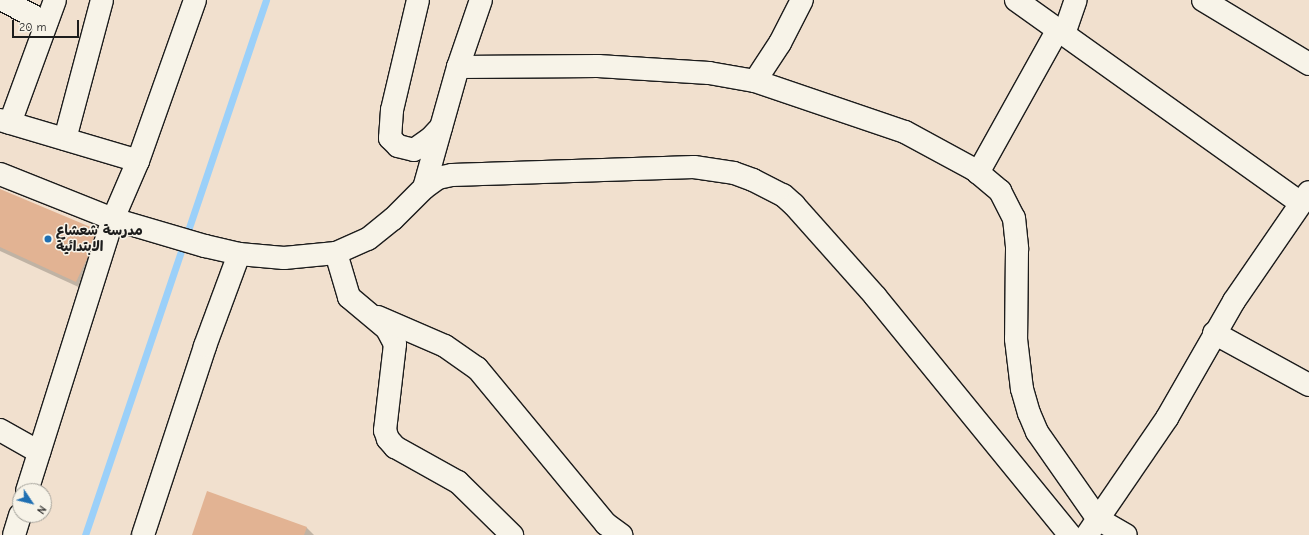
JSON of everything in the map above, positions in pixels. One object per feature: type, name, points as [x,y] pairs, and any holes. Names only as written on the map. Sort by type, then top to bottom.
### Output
[{"type":"street","points":[[3,0],[46,23]]},
{"type":"street","points":[[55,0],[5,121],[138,161]]},
{"type":"street","points":[[66,139],[102,0]]},
{"type":"street","points":[[29,483],[113,218],[138,161],[195,0]]},
{"type":"street","points":[[418,0],[392,110],[390,138],[398,146],[414,150],[430,139],[440,127]]},
{"type":"street","points":[[424,188],[458,67],[481,0]]},
{"type":"street","points":[[755,81],[780,43],[802,0]]},
{"type":"street","points":[[978,173],[1061,32],[1076,0]]},
{"type":"street","points":[[1204,0],[1309,64]]},
{"type":"street","points":[[1022,2],[1061,32],[1305,198],[1214,333],[1168,418],[1093,527]]},
{"type":"street","points":[[458,67],[634,68],[709,73],[755,81],[906,132],[978,173],[1000,191],[1014,218],[1017,249],[1016,338],[1022,389],[1037,432],[1093,527],[1126,535]]},
{"type":"street","points":[[0,174],[113,218],[205,246],[239,254],[284,258],[336,253],[368,239],[393,220],[424,188],[438,178],[452,175],[694,167],[734,174],[783,195],[875,296],[1070,535]]},
{"type":"street","points":[[336,253],[347,293],[366,312],[387,329],[395,344],[385,430],[388,439],[395,447],[458,482],[512,535]]},
{"type":"street","points":[[143,535],[205,346],[239,254]]},
{"type":"street","points":[[366,312],[445,346],[477,368],[606,524],[621,535]]},
{"type":"street","points":[[1214,333],[1309,385]]},
{"type":"street","points":[[0,430],[39,452]]},
{"type":"street","points":[[14,535],[18,523]]},
{"type":"building","name":"مدرسة شعشاع الابتدائية","points":[[0,189],[100,231],[76,282],[0,247]]},
{"type":"building","points":[[207,491],[307,527],[304,535],[192,535]]},
{"type":"waterway","points":[[85,535],[266,0]]},
{"type":"place","name":"مدرسة شعشاع الابتدائية","points":[[48,239]]}]
